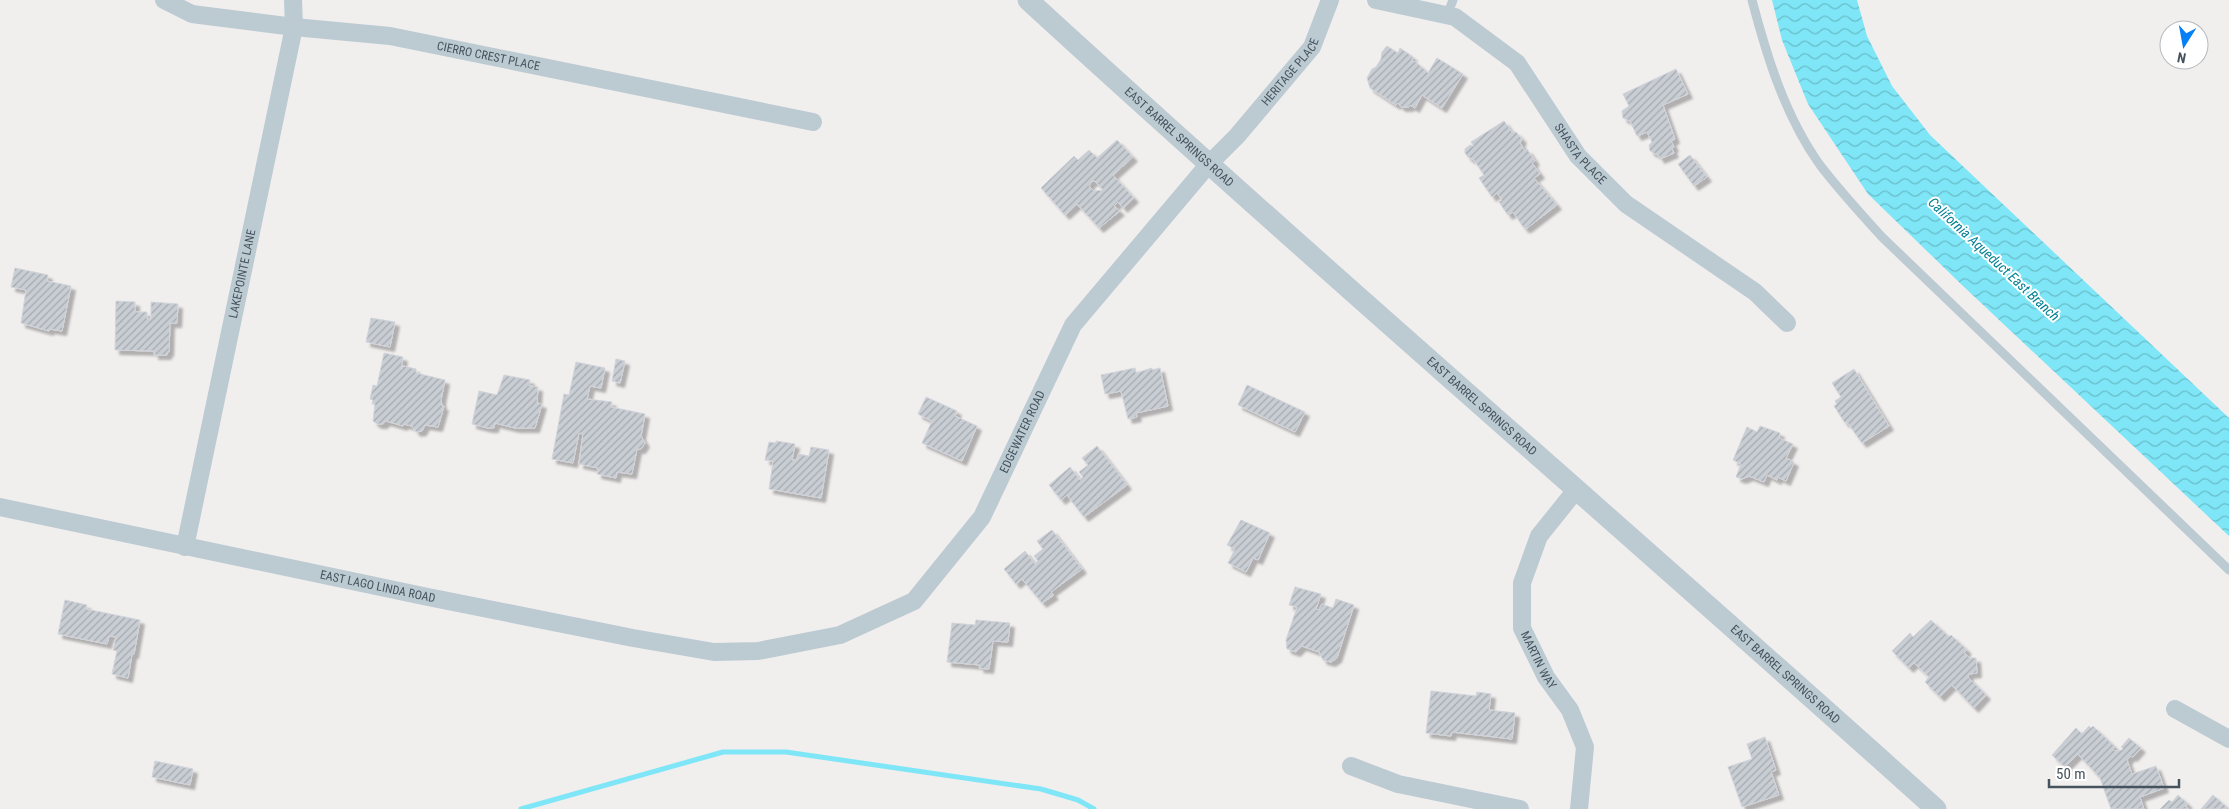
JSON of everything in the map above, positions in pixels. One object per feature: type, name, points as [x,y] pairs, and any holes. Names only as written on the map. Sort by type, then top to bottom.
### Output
[{"type":"street","name":"CIERRO CREST PLACE","points":[[164,0],[192,14],[294,27],[390,36],[813,122]]},
{"type":"street","name":"LAKEPOINTE LANE","points":[[185,547],[294,27],[293,0]]},
{"type":"street","name":"EAST BARREL SPRINGS ROAD","points":[[1028,0],[1208,165],[1755,646],[1936,809]]},
{"type":"street","name":"HERITAGE PLACE","points":[[1237,136],[1312,47],[1330,0]]},
{"type":"street","name":"SHASTA PLACE","points":[[1376,0],[1450,8],[1455,17],[1517,63],[1578,156],[1626,204],[1755,292],[1787,323]]},
{"type":"street","name":"EDGEWATER ROAD","points":[[758,650],[840,635],[914,600],[982,517],[1072,325],[1208,165],[1237,136]]},
{"type":"street","name":"MARTIN WAY","points":[[1576,490],[1539,536],[1522,583],[1522,628],[1546,677],[1570,710],[1585,748],[1580,809]]},
{"type":"street","name":"EAST LAGO LINDA ROAD","points":[[0,507],[185,547],[634,638],[714,652],[758,650]]},
{"type":"street","points":[[2175,709],[2229,739]]},
{"type":"street","points":[[1351,766],[1398,784],[1520,809]]},
{"type":"lane","points":[[1752,0],[1776,80],[1797,124],[1820,164],[1851,203],[1882,237],[2229,570]]},
{"type":"water","name":"California Aqueduct East Branch","points":[[1772,0],[1857,0],[1867,36],[1892,86],[1930,135],[2229,418],[2229,536],[1868,194],[1808,104],[1782,40]]},
{"type":"building","points":[[1387,46],[1398,53],[1400,48],[1413,57],[1411,61],[1416,62],[1428,73],[1437,58],[1463,74],[1442,108],[1422,95],[1415,108],[1410,105],[1409,107],[1401,107],[1370,88],[1367,78],[1381,59],[1382,52]]},
{"type":"building","points":[[1676,69],[1688,94],[1663,105],[1675,139],[1671,141],[1674,153],[1660,159],[1658,155],[1650,151],[1649,145],[1652,142],[1647,132],[1637,136],[1630,121],[1623,118],[1622,111],[1629,106],[1623,94]]},
{"type":"building","points":[[1504,121],[1512,132],[1516,132],[1522,139],[1520,143],[1525,151],[1527,149],[1535,161],[1532,163],[1540,174],[1534,178],[1557,205],[1527,228],[1524,228],[1513,212],[1508,215],[1499,202],[1502,200],[1497,193],[1492,197],[1479,178],[1484,175],[1474,160],[1465,153],[1465,149],[1470,145],[1474,146],[1471,142]]},
{"type":"building","points":[[1117,140],[1133,157],[1113,175],[1134,198],[1123,208],[1118,202],[1114,206],[1120,211],[1099,228],[1077,204],[1065,215],[1041,188],[1074,156],[1078,160],[1089,150],[1097,158]],"holes":[[[1092,181],[1095,181],[1103,190],[1094,191],[1089,186]]]},
{"type":"building","points":[[1690,155],[1707,177],[1694,186],[1678,164]]},
{"type":"building","points":[[15,268],[48,275],[47,281],[71,286],[62,331],[50,329],[49,331],[21,323],[26,290],[11,287]]},
{"type":"building","points":[[116,301],[135,302],[135,312],[147,312],[147,319],[151,319],[151,302],[178,304],[177,323],[170,323],[169,352],[167,352],[167,355],[154,355],[154,351],[115,350]]},
{"type":"building","points":[[371,318],[395,322],[390,347],[366,342]]},
{"type":"building","points":[[384,353],[403,357],[401,370],[403,366],[416,369],[416,373],[445,380],[441,400],[442,406],[444,406],[438,427],[425,425],[422,431],[416,432],[412,426],[404,424],[403,426],[386,421],[383,424],[377,424],[373,421],[375,404],[372,404],[373,400],[370,399],[373,385],[377,386]]},
{"type":"building","points":[[616,359],[625,361],[620,383],[612,381]]},
{"type":"building","points":[[576,362],[605,368],[601,388],[590,386],[587,399],[612,402],[611,407],[645,414],[641,436],[645,443],[641,449],[637,449],[632,474],[617,472],[616,478],[597,474],[598,468],[579,464],[583,434],[579,433],[573,463],[552,459],[564,394],[569,395]]},
{"type":"building","points":[[1135,368],[1136,373],[1152,368],[1152,370],[1160,368],[1168,406],[1136,413],[1137,417],[1128,419],[1121,391],[1105,394],[1101,375]]},
{"type":"building","points":[[1854,369],[1889,426],[1862,443],[1834,406],[1837,404],[1835,401],[1841,397],[1832,383]]},
{"type":"building","points":[[504,375],[530,380],[529,386],[538,387],[537,403],[542,404],[535,428],[515,428],[495,423],[494,428],[488,428],[472,424],[479,391],[497,395]]},
{"type":"building","points":[[1247,385],[1305,412],[1295,432],[1238,405]]},
{"type":"building","points":[[926,397],[957,411],[955,416],[977,426],[962,461],[922,443],[932,421],[918,414]]},
{"type":"building","points":[[1760,426],[1780,433],[1779,438],[1793,444],[1786,458],[1794,462],[1786,481],[1778,477],[1777,480],[1767,475],[1764,482],[1749,476],[1742,479],[1736,477],[1741,464],[1733,460],[1747,427],[1757,432]]},
{"type":"building","points":[[776,441],[795,444],[792,460],[797,460],[798,454],[809,456],[811,447],[829,450],[821,498],[769,489],[773,461],[765,460],[769,442],[776,443]]},
{"type":"building","points":[[1097,446],[1127,485],[1084,517],[1067,495],[1061,500],[1049,485],[1070,467],[1080,480],[1083,477],[1079,472],[1088,465],[1082,458]]},
{"type":"building","points":[[1241,520],[1270,533],[1258,560],[1253,558],[1246,572],[1228,563],[1235,549],[1227,545]]},
{"type":"building","points":[[1052,530],[1082,569],[1051,592],[1054,595],[1042,603],[1022,579],[1016,584],[1004,569],[1025,551],[1035,564],[1038,561],[1034,556],[1043,549],[1037,541]]},
{"type":"building","points":[[1295,587],[1321,594],[1316,609],[1319,610],[1322,604],[1333,608],[1336,599],[1354,605],[1337,658],[1331,662],[1323,660],[1319,652],[1302,646],[1296,652],[1287,649],[1286,640],[1297,607],[1289,605]]},
{"type":"building","points":[[65,600],[87,605],[86,609],[140,620],[128,678],[112,674],[117,651],[113,650],[116,637],[109,636],[107,644],[58,634]]},
{"type":"building","points":[[976,620],[1010,623],[1008,642],[993,641],[989,669],[979,668],[980,665],[947,662],[952,623],[975,625]]},
{"type":"building","points":[[1931,620],[1949,637],[1951,635],[1967,650],[1964,653],[1970,658],[1976,658],[1977,673],[1969,674],[1968,677],[1986,695],[1974,708],[1952,685],[1940,697],[1925,682],[1929,677],[1914,663],[1909,668],[1892,651],[1910,633],[1913,637]]},
{"type":"building","points":[[1431,691],[1476,696],[1477,692],[1491,694],[1489,710],[1515,713],[1512,739],[1452,732],[1451,736],[1426,733]]},
{"type":"building","points":[[2089,726],[2091,728],[2093,726],[2115,747],[2113,749],[2115,751],[2122,750],[2123,748],[2121,747],[2129,738],[2141,748],[2133,757],[2131,756],[2127,760],[2132,774],[2156,766],[2164,788],[2140,797],[2144,809],[2111,809],[2100,778],[2078,754],[2065,767],[2052,755],[2076,728],[2082,734]]},
{"type":"building","points":[[1765,737],[1776,770],[1771,772],[1779,795],[1742,807],[1728,767],[1752,759],[1747,744]]},
{"type":"building","points":[[155,761],[193,769],[190,785],[152,777]]},
{"type":"building","points":[[2178,795],[2188,804],[2185,806],[2189,809],[2160,809],[2169,800],[2172,802]]},
{"type":"building","points":[[2213,795],[2229,809],[2201,809]]},
{"type":"waterway","points":[[521,809],[723,752],[786,752],[1041,789],[1078,800],[1094,809]]}]
